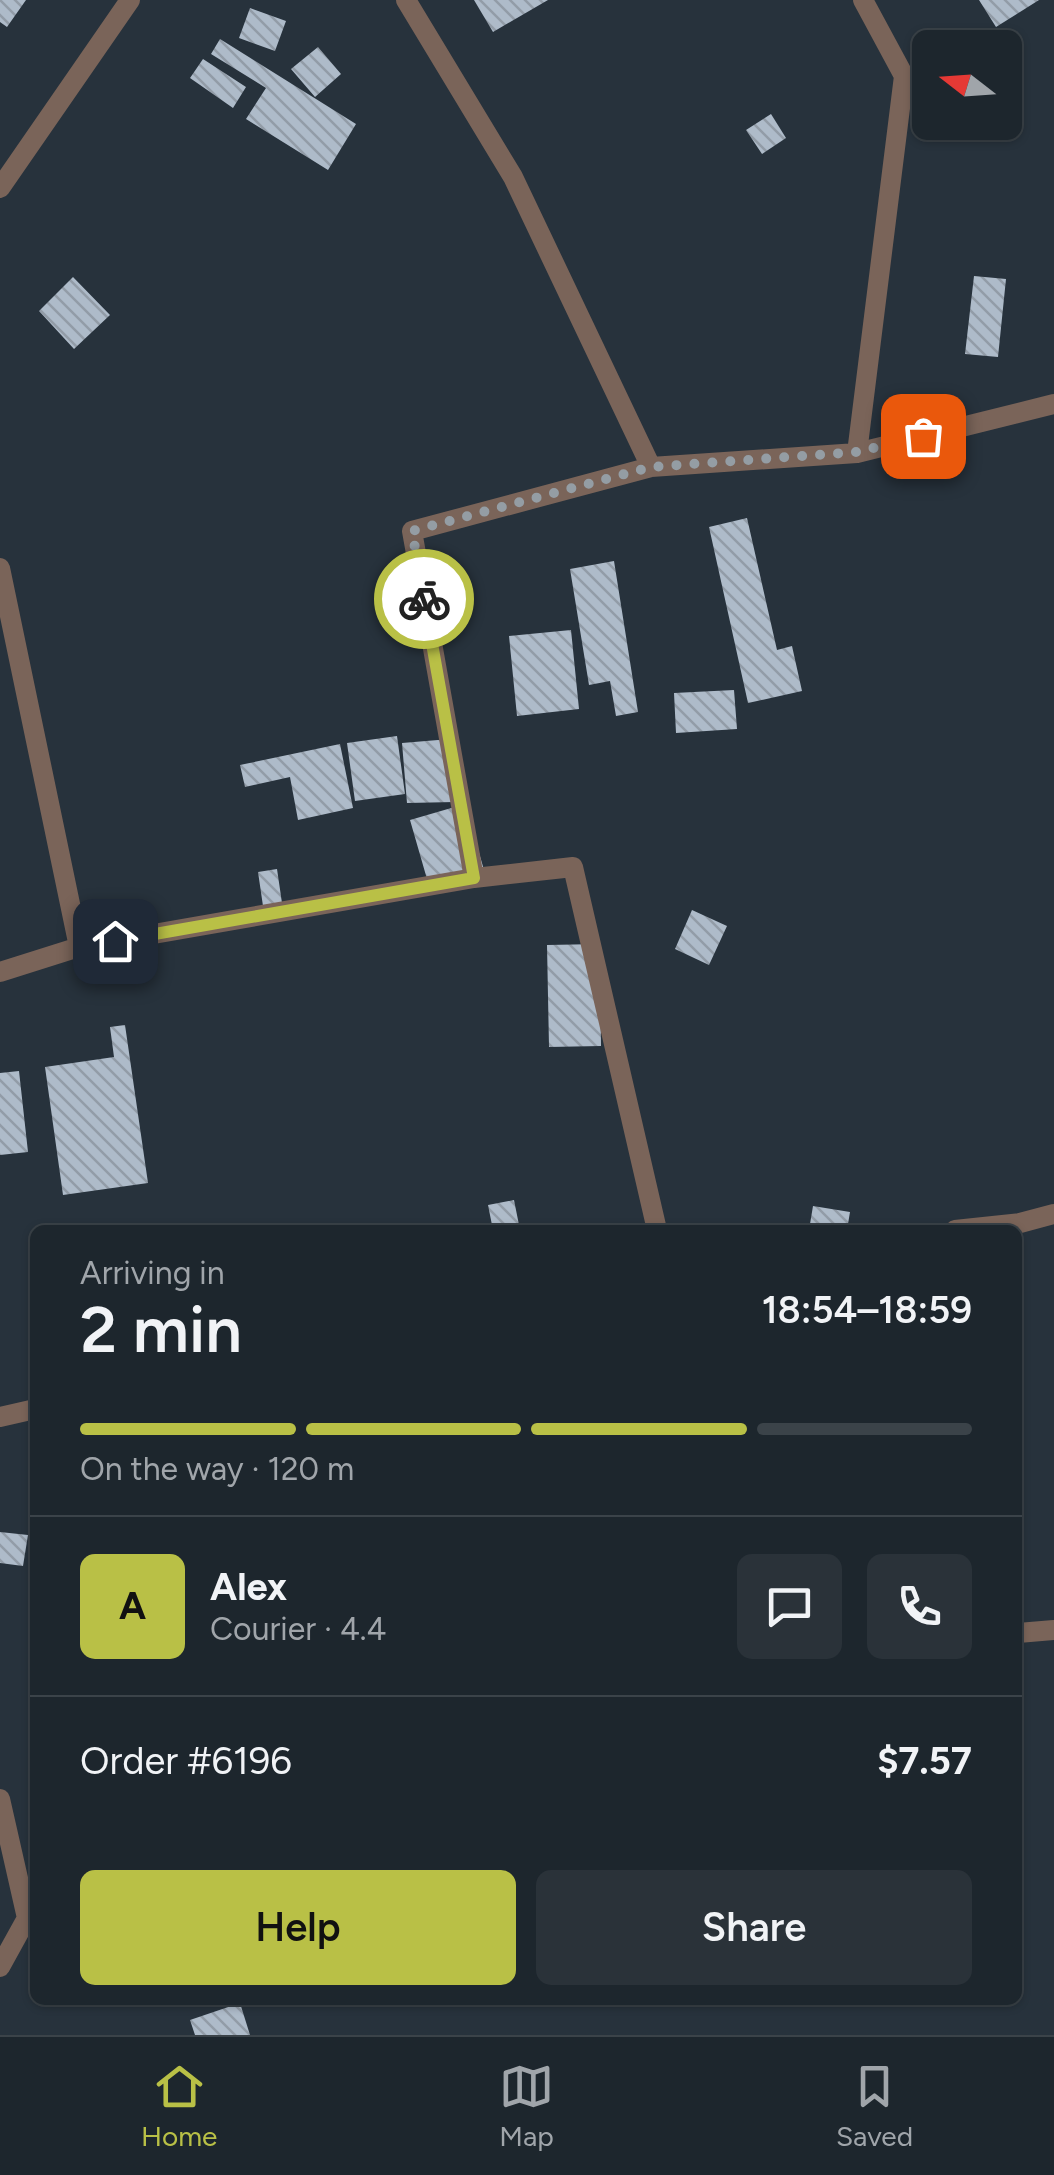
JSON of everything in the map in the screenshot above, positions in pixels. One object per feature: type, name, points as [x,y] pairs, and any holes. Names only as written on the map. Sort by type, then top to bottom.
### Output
[{"type":"street","points":[[0,188],[130,0]]},
{"type":"street","points":[[406,0],[513,176],[651,467]]},
{"type":"street","points":[[857,452],[904,76],[863,0]]},
{"type":"street","points":[[474,878],[412,531],[651,467],[857,452],[1054,404]]},
{"type":"street","points":[[0,568],[79,947]]},
{"type":"street","points":[[0,972],[79,947],[474,878],[574,866],[656,1225]]},
{"type":"street","points":[[1001,1225],[1054,1214]]},
{"type":"street","points":[[0,1417],[30,1410]]},
{"type":"street","points":[[1022,1633],[1054,1630]]},
{"type":"street","points":[[0,1799],[30,1913]]},
{"type":"street","points":[[0,1819],[30,1914]]},
{"type":"street","points":[[0,1967],[30,1919]]},
{"type":"building","points":[[0,0],[26,0],[7,27],[0,22]]},
{"type":"building","points":[[474,0],[548,0],[493,32]]},
{"type":"building","points":[[979,0],[1039,0],[996,27]]},
{"type":"building","points":[[250,8],[286,21],[275,51],[239,38]]},
{"type":"building","points":[[220,39],[356,124],[328,170],[246,119],[266,88],[211,54]]},
{"type":"building","points":[[318,47],[341,74],[315,97],[291,69]]},
{"type":"building","points":[[203,59],[246,87],[233,108],[190,78]]},
{"type":"building","points":[[771,114],[786,138],[762,154],[746,130]]},
{"type":"building","points":[[974,276],[1006,279],[998,357],[965,354]]},
{"type":"building","points":[[73,277],[110,315],[74,349],[39,311]]},
{"type":"building","points":[[747,518],[777,650],[792,646],[802,691],[748,703],[709,527]]},
{"type":"building","points":[[614,561],[638,712],[616,716],[610,681],[589,685],[570,569]]},
{"type":"building","points":[[571,630],[579,709],[517,716],[509,636]]},
{"type":"building","points":[[734,690],[737,729],[676,733],[674,693]]},
{"type":"building","points":[[397,736],[405,794],[355,801],[347,743]]},
{"type":"building","points":[[450,739],[455,802],[407,803],[402,743]]},
{"type":"building","points":[[340,744],[353,808],[298,820],[290,777],[245,787],[240,765]]},
{"type":"building","points":[[465,804],[484,870],[429,886],[410,820]]},
{"type":"building","points":[[277,869],[282,903],[263,906],[258,872]]},
{"type":"building","points":[[692,910],[727,926],[709,965],[675,949]]},
{"type":"building","points":[[600,944],[601,1046],[549,1047],[547,945]]},
{"type":"building","points":[[125,1025],[148,1183],[63,1195],[45,1067],[114,1057],[110,1027]]},
{"type":"building","points":[[19,1071],[28,1152],[0,1155],[0,1073]]},
{"type":"building","points":[[514,1200],[519,1225],[492,1225],[488,1205]]},
{"type":"building","points":[[813,1206],[850,1212],[848,1225],[810,1225]]},
{"type":"building","points":[[0,1532],[28,1535],[23,1566],[0,1563]]},
{"type":"building","points":[[241,2005],[250,2035],[195,2035],[190,2020]]},
{"type":"way so far","points":[[424,599],[412,531],[651,467],[857,452],[923,436]]},
{"type":"route","points":[[115,941],[474,878],[424,599]]}]
